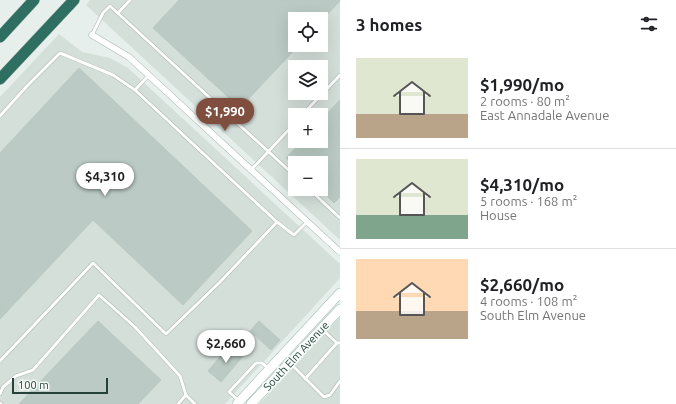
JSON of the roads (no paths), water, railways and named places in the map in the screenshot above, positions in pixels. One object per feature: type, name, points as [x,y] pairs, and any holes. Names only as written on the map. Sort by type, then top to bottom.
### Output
[{"type":"highway","points":[[0,36],[34,0]]},
{"type":"highway","points":[[0,79],[74,0]]},
{"type":"main road","name":"South Elm Avenue","points":[[238,403],[340,293]]},
{"type":"main road","name":"South Elm Avenue","points":[[251,404],[340,309]]},
{"type":"street","points":[[92,35],[124,53],[340,252]]},
{"type":"lane","points":[[118,13],[130,0]]},
{"type":"lane","points":[[92,35],[103,13],[110,6],[288,170]]},
{"type":"lane","points":[[0,116],[60,53],[112,75],[135,90],[277,222],[294,235],[308,222]]},
{"type":"lane","points":[[135,90],[149,75]]},
{"type":"lane","points":[[309,108],[340,75]]},
{"type":"lane","points":[[252,170],[288,131]]},
{"type":"lane","points":[[316,196],[340,218]]},
{"type":"lane","points":[[0,360],[93,263],[166,334],[220,282],[277,222]]},
{"type":"lane","points":[[0,394],[3,387],[16,376],[33,370],[100,295],[135,327],[180,376],[186,395],[195,404]]},
{"type":"lane","points":[[305,379],[339,343],[321,329]]},
{"type":"lane","points":[[238,403],[229,392],[245,374],[256,363],[262,363],[269,369]]},
{"type":"lane","points":[[289,363],[318,392],[324,396],[328,397],[340,381]]},
{"type":"lane","points":[[178,404],[186,395]]}]
